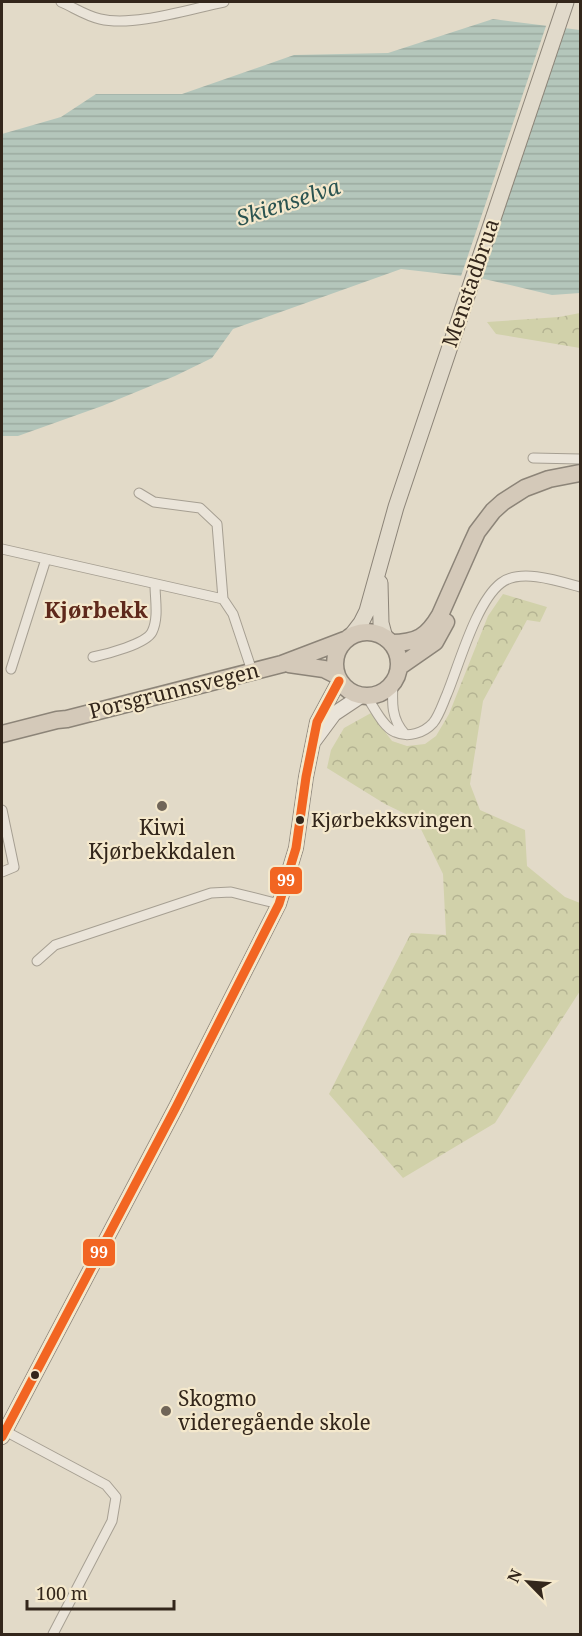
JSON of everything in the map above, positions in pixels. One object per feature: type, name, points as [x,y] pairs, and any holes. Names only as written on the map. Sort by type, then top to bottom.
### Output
[{"type":"highway","points":[[388,640],[415,640],[433,627],[477,531],[503,502],[525,488],[549,479],[580,473]]},
{"type":"highway","points":[[561,477],[580,480]]},
{"type":"highway","points":[[396,675],[398,658],[388,640],[379,634],[364,632],[348,638],[336,653],[334,660],[338,678],[348,691],[364,696],[382,693],[396,675],[435,642],[448,618],[456,596],[460,572]]},
{"type":"highway","name":"Porsgrunnsvegen","points":[[2,734],[282,664],[348,638]]},
{"type":"highway","name":"Porsgrunnsvegen","points":[[282,664],[317,667],[338,678]]},
{"type":"highway","name":"Porsgrunnsvegen","points":[[2,744],[67,719]]},
{"type":"main road","name":"Menstadbrua","points":[[348,638],[362,623],[367,612],[386,539],[566,2]]},
{"type":"main road","name":"Menstadbrua","points":[[381,565],[381,623],[388,640]]},
{"type":"street","points":[[61,2],[97,18],[113,21],[132,21],[224,2]]},
{"type":"street","points":[[533,458],[580,459]]},
{"type":"street","points":[[139,493],[154,502],[200,508],[217,524],[223,599],[233,614],[252,671]]},
{"type":"street","points":[[2,549],[223,599]]},
{"type":"street","points":[[11,669],[46,559]]},
{"type":"street","points":[[311,746],[334,714],[364,696],[384,722],[395,732],[421,733],[433,723],[443,705],[483,603],[501,582],[522,576],[553,578],[580,587]]},
{"type":"street","points":[[93,657],[135,644],[150,636],[156,616],[154,585]]},
{"type":"street","points":[[396,675],[393,714],[405,734]]},
{"type":"street","points":[[53,1635],[112,1521],[116,1497],[106,1485],[3,1434],[181,1097],[279,904],[296,848],[311,746],[317,722],[338,678]]},
{"type":"street","points":[[2,810],[14,867],[2,872]]},
{"type":"street","points":[[37,961],[56,945],[211,893],[231,892],[279,904]]},
{"type":"green space","points":[[580,313],[580,348],[496,334],[487,322],[559,317]]},
{"type":"green space","points":[[503,594],[547,607],[540,622],[527,620],[483,701],[470,784],[480,810],[525,830],[527,866],[565,897],[580,903],[580,991],[495,1123],[403,1178],[329,1094],[411,933],[446,935],[443,874],[416,819],[385,804],[327,768],[331,750],[344,728],[371,713],[392,741],[407,746],[425,744],[436,736],[449,714],[488,616]]},
{"type":"water","name":"Skienselva","points":[[493,19],[580,30],[580,293],[552,295],[480,278],[401,269],[233,329],[212,358],[175,376],[102,406],[18,436],[2,436],[2,134],[61,117],[96,94],[182,94],[294,55],[388,53]]},
{"type":"pier","points":[[547,23],[565,25],[479,281],[460,279]]},
{"type":"transit line","name":"99","points":[[2,1437],[176,1107],[279,904],[296,848],[306,777],[317,722],[339,681]]},
{"type":"place","name":"Kiwi Kjørbekkdalen","points":[[162,806]]},
{"type":"place","name":"Kjørbekksvingen","points":[[300,820]]},
{"type":"place","name":"Skogmo videregående skole","points":[[166,1411]]},
{"type":"district","name":"Kjørbekk","points":[[96,610]]}]
